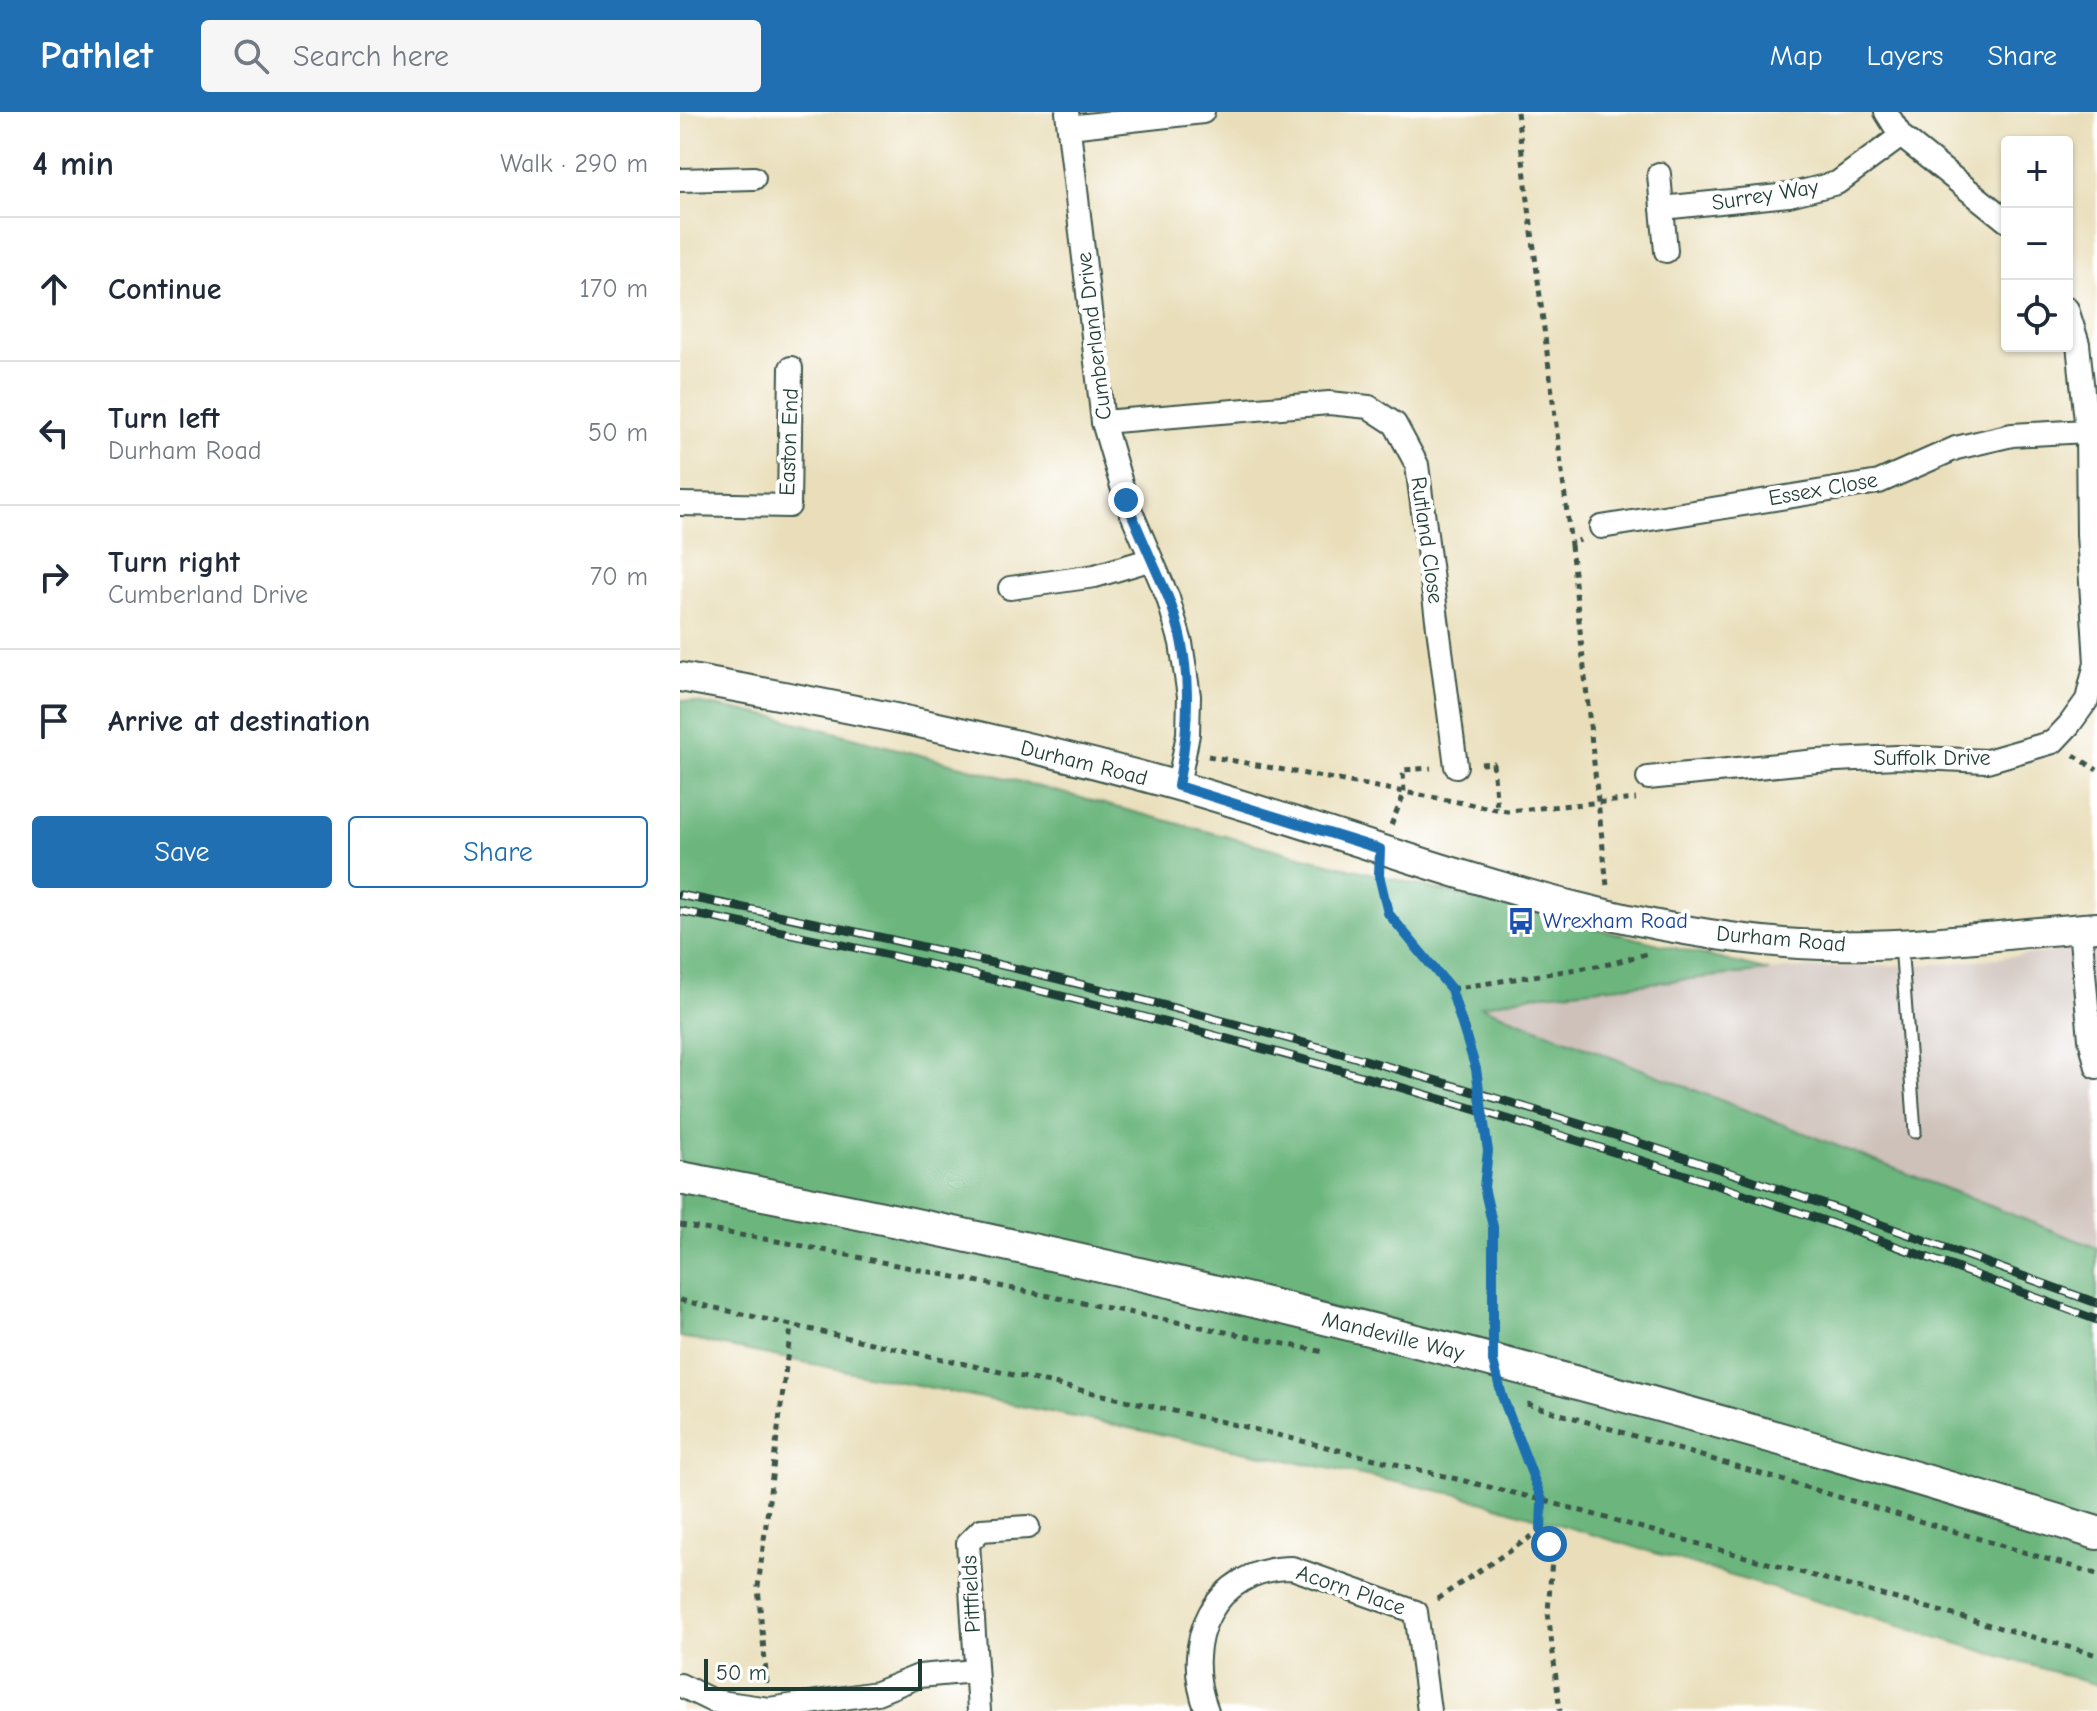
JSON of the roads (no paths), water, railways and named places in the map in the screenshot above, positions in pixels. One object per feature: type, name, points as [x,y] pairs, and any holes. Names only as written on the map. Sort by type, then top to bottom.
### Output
[{"type":"main road","name":"Mandeville Way","points":[[680,1178],[1108,1266],[1491,1376],[1847,1456],[2097,1533]]},
{"type":"street","points":[[1068,120],[1203,112]]},
{"type":"street","points":[[1886,112],[1901,136],[2001,216]]},
{"type":"street","name":"Cumberland Drive","points":[[1068,120],[1103,422],[1126,500],[1149,560],[1168,598],[1181,643],[1189,696],[1185,752],[1178,786]]},
{"type":"street","name":"Surrey Way","points":[[1662,208],[1789,195],[1837,183],[1901,136]]},
{"type":"street","points":[[1659,174],[1666,251]]},
{"type":"street","points":[[680,180],[754,178]]},
{"type":"street","name":"Suffolk Drive","points":[[1648,778],[1817,761],[1896,757],[1987,761],[2053,742],[2087,700],[2096,663],[2088,534],[2087,431],[2078,344],[2073,328]]},
{"type":"street","name":"Easton End","points":[[680,504],[789,506],[791,368]]},
{"type":"street","name":"Rutland Close","points":[[1103,422],[1329,403],[1369,407],[1395,424],[1417,465],[1456,766]]},
{"type":"street","name":"Essex Close","points":[[1601,527],[1879,482],[1956,448],[2012,435],[2087,431]]},
{"type":"street","points":[[1010,588],[1095,576],[1149,560]]},
{"type":"street","name":"Durham Road","points":[[680,677],[961,733],[1178,786],[1380,849],[1611,915],[1667,927],[1785,943],[1901,944],[2088,927]]},
{"type":"street","points":[[2088,927],[2090,1039],[2097,1067]]},
{"type":"street","name":"Pittfields","points":[[979,1711],[968,1543],[981,1530],[1028,1527]]},
{"type":"street","name":"Acorn Place","points":[[1207,1711],[1196,1654],[1203,1621],[1220,1598],[1252,1574],[1271,1568],[1292,1568],[1416,1612],[1429,1711]]},
{"type":"street","points":[[680,1685],[705,1706],[769,1709],[877,1693],[919,1676],[975,1671]]},
{"type":"lane","points":[[1901,944],[1915,1132]]},
{"type":"railway","points":[[680,895],[1109,991],[1392,1068],[1672,1154],[2097,1303]]},
{"type":"railway","points":[[680,911],[823,940],[1106,1007],[1387,1083],[1666,1168],[1804,1214],[2097,1320]]},
{"type":"place","name":"Wrexham Road","points":[[1521,921]]}]
